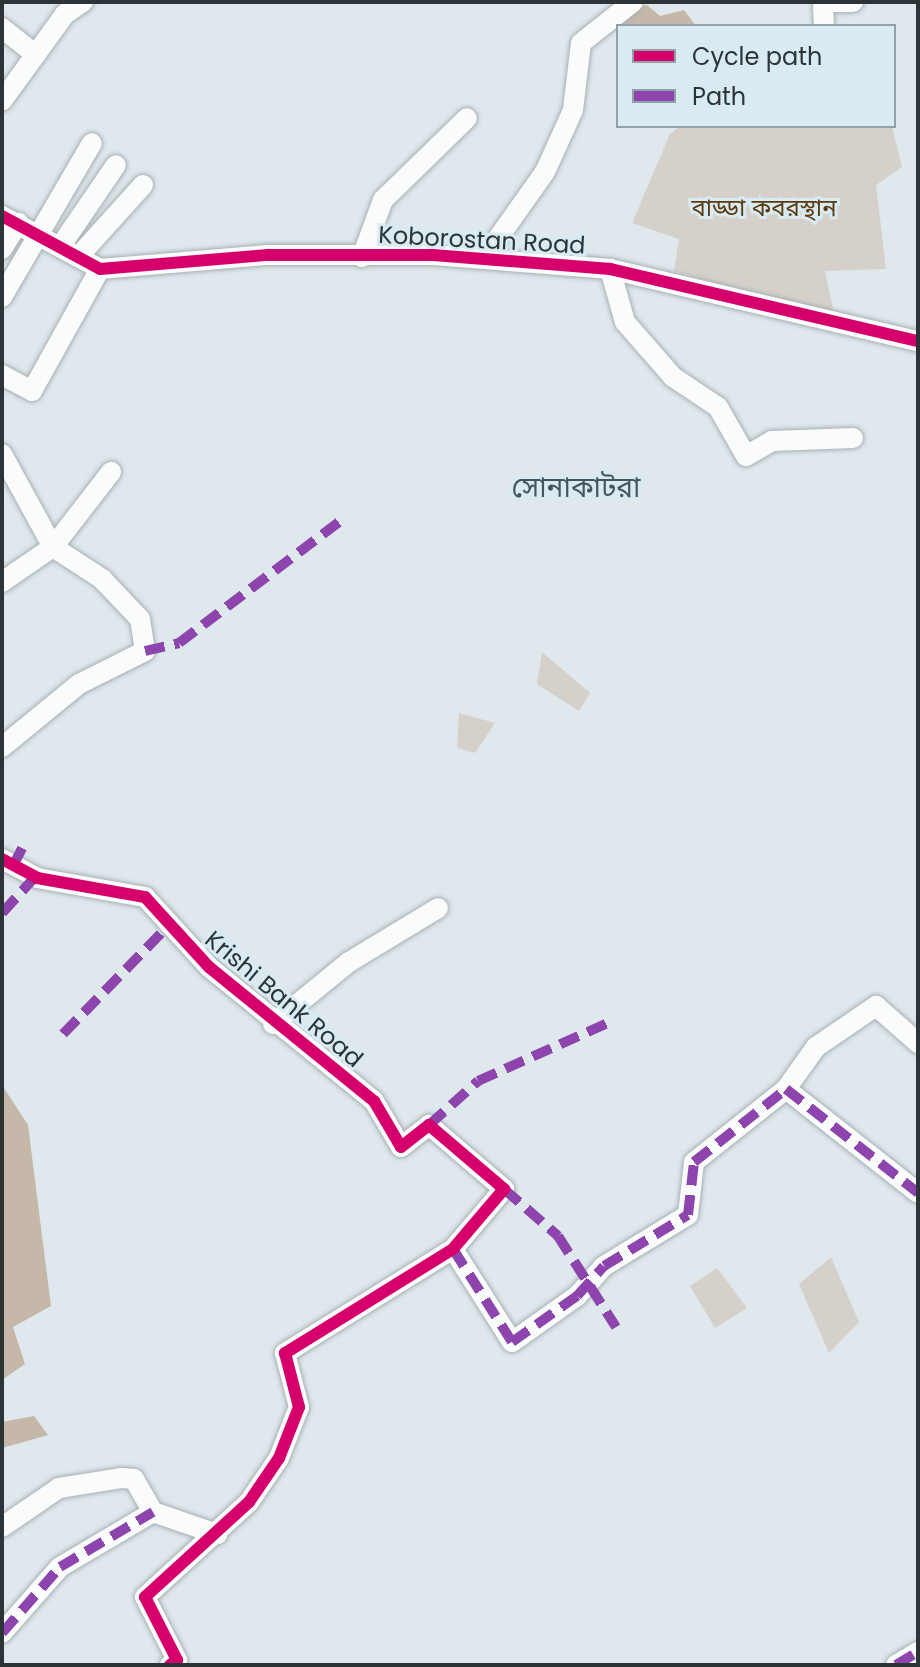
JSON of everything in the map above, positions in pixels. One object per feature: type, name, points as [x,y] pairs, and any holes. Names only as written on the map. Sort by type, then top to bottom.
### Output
[{"type":"street","points":[[2,101],[65,14],[83,2]]},
{"type":"street","points":[[484,258],[545,172],[573,110],[581,43],[633,2]]},
{"type":"street","points":[[824,8],[853,2]]},
{"type":"street","points":[[2,28],[36,55]]},
{"type":"street","points":[[362,257],[383,200],[467,118]]},
{"type":"street","points":[[2,297],[92,143]]},
{"type":"street","points":[[69,252],[116,165]]},
{"type":"street","points":[[69,252],[143,185]]},
{"type":"street","points":[[2,249],[10,220],[100,269],[32,391],[2,375]]},
{"type":"street","name":"Koborostan Road","points":[[100,269],[268,255],[484,258],[610,269],[918,341]]},
{"type":"street","points":[[610,269],[625,322],[673,377],[718,407],[746,456],[772,441],[853,438]]},
{"type":"street","points":[[2,454],[53,547],[102,579],[140,619],[145,651],[79,684],[2,747]]},
{"type":"street","points":[[2,582],[53,547],[111,472]]},
{"type":"street","name":"Krishi Bank Road","points":[[2,859],[37,878],[145,897],[167,927],[273,1024],[374,1101],[401,1147],[429,1125],[504,1189],[453,1249]]},
{"type":"street","points":[[273,1024],[349,962],[438,908]]},
{"type":"street","points":[[170,1665],[177,1660],[145,1597],[217,1534],[279,1458],[299,1407],[283,1363],[291,1345],[453,1249],[512,1342],[577,1296],[604,1266],[688,1215],[694,1162],[786,1089],[816,1047],[876,1006],[918,1043]]},
{"type":"street","points":[[786,1089],[918,1193]]},
{"type":"street","points":[[2,1527],[59,1488],[122,1478],[134,1479],[153,1512],[217,1534]]},
{"type":"street","points":[[2,1633],[60,1567],[153,1512]]},
{"type":"street","points":[[896,1665],[918,1652]]},
{"type":"green space","name":"বাড্ডা কবরস্থান","points":[[678,128],[892,128],[902,167],[876,185],[886,269],[825,271],[835,318],[674,271],[679,239],[632,223],[670,134]]},
{"type":"green space","points":[[542,652],[590,693],[579,711],[537,684]]},
{"type":"green space","points":[[459,713],[495,723],[475,753],[457,748]]},
{"type":"green space","points":[[831,1257],[859,1322],[829,1353],[799,1284]]},
{"type":"green space","points":[[717,1268],[747,1308],[715,1328],[690,1286]]},
{"type":"shaded area","points":[[647,5],[660,16],[684,10],[694,24],[619,24],[616,20]]},
{"type":"shaded area","points":[[2,1085],[28,1125],[51,1306],[13,1327],[25,1364],[2,1380]]},
{"type":"shaded area","points":[[34,1416],[48,1435],[2,1448],[2,1422]]},
{"type":"marked path","points":[[145,651],[179,643],[339,522]]},
{"type":"marked path","points":[[13,866],[25,842]]},
{"type":"marked path","points":[[2,913],[35,877]]},
{"type":"marked path","points":[[63,1034],[167,927]]},
{"type":"marked path","points":[[429,1125],[478,1081],[612,1021]]},
{"type":"marked path","points":[[453,1249],[512,1342],[577,1296],[604,1266],[688,1215],[694,1162],[786,1089],[918,1193]]},
{"type":"marked path","points":[[504,1189],[558,1236],[616,1327]]},
{"type":"marked path","points":[[2,1633],[60,1567],[153,1512]]},
{"type":"marked path","points":[[896,1665],[918,1652]]},
{"type":"cycle path","points":[[2,216],[100,269],[268,255],[433,255],[610,269],[918,341]]},
{"type":"cycle path","points":[[2,859],[37,878],[145,897],[209,967],[374,1101],[401,1147],[429,1125],[504,1189],[453,1249],[285,1353],[299,1407],[279,1458],[249,1502],[145,1597],[177,1660],[170,1665]]},
{"type":"district","name":"সোনাকাটরা","points":[[576,488]]}]
